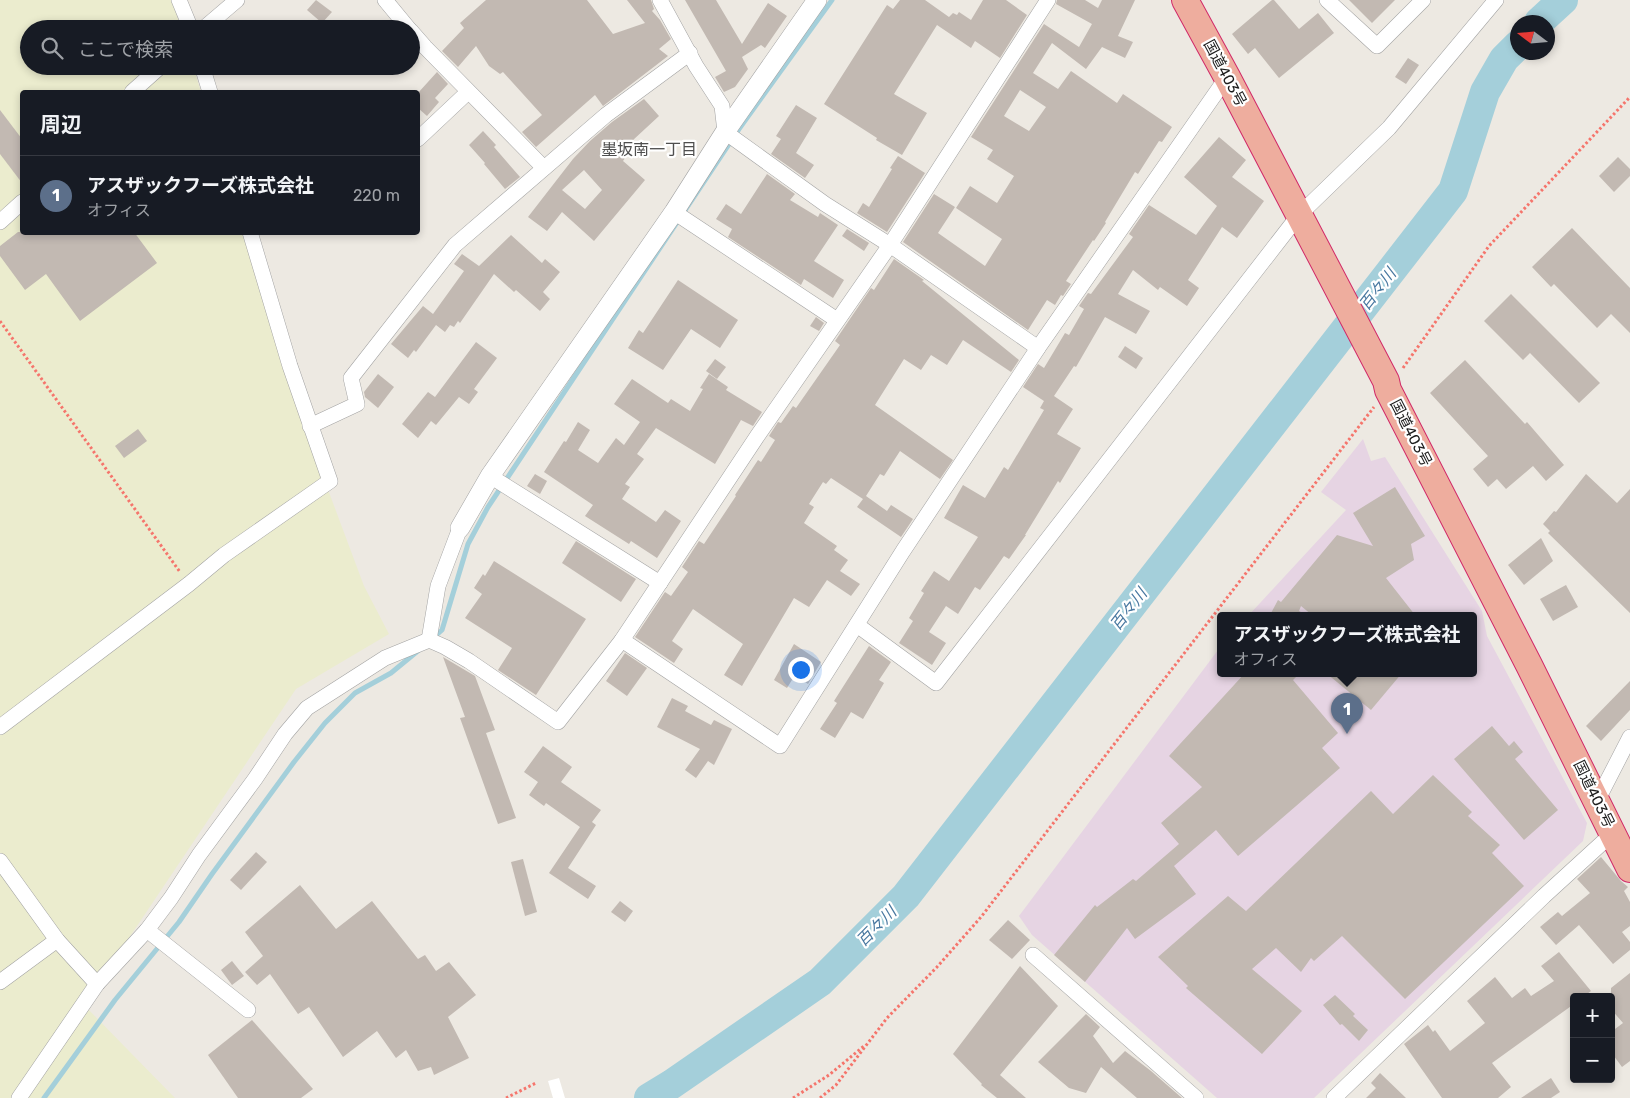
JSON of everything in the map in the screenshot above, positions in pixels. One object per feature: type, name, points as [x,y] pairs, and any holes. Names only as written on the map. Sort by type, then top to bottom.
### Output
[{"type":"highway","name":"国道403号","points":[[1186,0],[1302,219],[1630,869]]},
{"type":"street","points":[[179,0],[187,20]]},
{"type":"street","points":[[214,20],[237,0]]},
{"type":"street","points":[[385,0],[402,20]]},
{"type":"street","points":[[660,0],[722,106],[725,132],[825,204],[890,245],[1038,348]]},
{"type":"street","points":[[429,640],[438,586],[460,528],[490,476],[674,212],[725,132],[817,0]]},
{"type":"street","points":[[19,1098],[97,984],[147,930],[285,734],[307,708],[385,658],[429,640],[469,661],[558,722],[622,640],[758,435],[890,245],[1048,0]]},
{"type":"street","points":[[1327,0],[1376,46],[1423,0]]},
{"type":"street","points":[[857,625],[936,683],[1302,219],[1389,128],[1496,0]]},
{"type":"street","points":[[420,41],[544,168]]},
{"type":"street","points":[[310,426],[357,404],[351,378],[455,245],[606,115],[690,53]]},
{"type":"street","points":[[134,90],[151,75]]},
{"type":"street","points":[[205,75],[209,90]]},
{"type":"street","points":[[622,640],[780,746],[904,550],[1038,348],[1227,77]]},
{"type":"street","points":[[420,136],[468,92]]},
{"type":"street","points":[[0,222],[20,204]]},
{"type":"street","points":[[674,212],[837,320]]},
{"type":"street","points":[[0,727],[189,584],[224,555],[330,481],[290,366],[251,235]]},
{"type":"street","points":[[490,476],[660,583]]},
{"type":"street","points":[[1597,801],[1630,737]]},
{"type":"street","points":[[1334,1098],[1544,896],[1613,834]]},
{"type":"street","points":[[0,861],[57,940],[97,984]]},
{"type":"street","points":[[147,930],[248,1010]]},
{"type":"street","points":[[0,982],[57,940]]},
{"type":"street","points":[[1034,955],[1196,1098]]},
{"type":"path","points":[[820,1098],[836,1085],[887,1018],[937,967],[981,917],[1387,386],[1489,246],[1630,97]]},
{"type":"path","points":[[0,321],[189,584]]},
{"type":"path","points":[[793,1098],[829,1075],[869,1042]]},
{"type":"path","points":[[506,1098],[536,1082]]},
{"type":"shaded area","points":[[1363,439],[1371,461],[1385,457],[1482,611],[1487,636],[1587,823],[1583,841],[1314,1098],[1217,1098],[1032,935],[1019,916],[1217,651],[1217,677],[1477,677],[1477,612],[1252,612],[1346,510],[1321,492]]},
{"type":"green space","points":[[0,0],[172,0],[178,20],[20,20],[20,75],[196,75],[200,90],[20,90],[20,235],[245,235],[299,412],[364,586],[389,634],[296,689],[84,1005],[175,1098],[0,1098]]},
{"type":"pier","points":[[559,1078],[565,1098],[553,1098],[548,1081]]},
{"type":"building","points":[[316,0],[332,12],[325,20],[319,20],[307,10]]},
{"type":"building","points":[[486,0],[587,0],[613,34],[645,23],[627,0],[651,0],[654,9],[652,11],[660,20],[671,39],[659,49],[668,56],[603,106],[595,95],[536,147],[522,132],[542,115],[503,72],[500,74],[489,66],[476,46],[458,67],[442,51],[464,28],[460,23]]},
{"type":"building","points":[[685,0],[716,0],[742,44],[768,3],[787,16],[765,48],[761,45],[742,57],[748,69],[735,87],[724,92],[715,77],[726,71]]},
{"type":"building","points":[[900,0],[925,0],[949,17],[953,13],[957,15],[959,12],[971,20],[983,0],[1006,0],[1027,15],[1000,58],[975,41],[971,48],[937,25],[894,94],[927,113],[902,155],[876,140],[877,138],[824,104],[887,5],[893,9]]},
{"type":"building","points":[[1057,0],[1085,0],[1098,8],[1102,0],[1135,0],[1118,36],[1133,42],[1125,58],[1102,47],[1086,69],[1052,43],[1033,73],[1058,89],[1071,71],[1117,103],[1123,94],[1172,127],[1162,142],[1159,141],[1138,174],[1135,172],[1106,223],[1066,281],[1071,284],[1063,296],[1061,295],[1055,305],[1047,300],[1028,330],[903,242],[934,194],[955,207],[938,233],[985,266],[1002,239],[956,208],[970,186],[997,203],[1014,176],[987,159],[993,150],[971,137],[1044,24],[1079,47],[1092,24],[1056,4]],"holes":[[[1020,90],[1046,107],[1029,131],[1004,116]]]},
{"type":"building","points":[[1272,0],[1299,29],[1318,13],[1334,33],[1279,78],[1255,48],[1248,54],[1232,34]]},
{"type":"building","points":[[1349,0],[1395,0],[1372,23]]},
{"type":"building","points":[[1408,58],[1419,65],[1406,84],[1395,77]]},
{"type":"building","points":[[437,72],[448,84],[435,98],[439,102],[427,116],[420,110],[420,91]]},
{"type":"building","points":[[644,99],[659,116],[619,153],[625,158],[623,161],[645,180],[594,241],[562,212],[547,231],[528,217],[573,159],[612,122]],"holes":[[[584,170],[602,190],[585,209],[562,190]]]},
{"type":"building","points":[[796,105],[817,118],[796,153],[814,165],[805,178],[771,154],[781,139],[776,136]]},
{"type":"building","points":[[0,110],[20,136],[20,180],[0,154]]},
{"type":"building","points":[[483,131],[520,177],[505,189],[469,145]]},
{"type":"building","points":[[1219,137],[1246,160],[1232,177],[1264,201],[1237,238],[1222,227],[1188,280],[1199,288],[1187,306],[1160,287],[1158,290],[1133,270],[1118,294],[1150,311],[1136,334],[1105,317],[1076,367],[1074,366],[1054,396],[1073,409],[1057,434],[1081,448],[1009,559],[1004,556],[980,590],[975,587],[958,614],[946,606],[929,632],[946,643],[932,665],[899,643],[913,621],[909,618],[924,593],[921,591],[934,571],[949,581],[978,537],[944,518],[963,485],[985,498],[1004,467],[1008,470],[1044,410],[1040,408],[1044,401],[1023,387],[1038,364],[1044,368],[1065,333],[1069,335],[1084,309],[1079,306],[1088,293],[1091,294],[1133,237],[1129,234],[1149,205],[1196,235],[1217,206],[1184,177]]},
{"type":"building","points":[[898,156],[925,173],[887,232],[857,213],[863,203],[869,207]]},
{"type":"building","points":[[1618,157],[1630,169],[1630,176],[1614,192],[1599,176]]},
{"type":"building","points":[[767,174],[795,194],[790,200],[818,217],[820,213],[838,225],[814,261],[844,280],[833,298],[804,279],[801,285],[728,237],[732,229],[716,219],[726,204],[741,214]]},
{"type":"building","points":[[1572,228],[1630,288],[1630,333],[1611,314],[1597,328],[1554,284],[1551,287],[1532,267]]},
{"type":"building","points":[[847,229],[869,243],[864,251],[842,236]]},
{"type":"building","points":[[18,232],[20,232],[20,235],[136,235],[157,263],[80,321],[46,274],[25,290],[0,256],[0,246]]},
{"type":"building","points":[[511,235],[542,263],[545,259],[560,272],[543,292],[550,299],[540,311],[494,274],[460,323],[458,321],[454,327],[450,325],[445,332],[436,325],[416,352],[414,350],[408,358],[391,344],[423,306],[433,314],[464,271],[454,264],[462,254],[479,266]]},
{"type":"building","points":[[894,259],[924,280],[922,281],[1019,360],[1011,372],[963,340],[947,365],[931,355],[921,370],[904,359],[875,405],[953,460],[940,479],[900,451],[884,476],[880,474],[866,496],[887,511],[891,505],[913,519],[901,537],[857,507],[863,499],[831,478],[826,484],[823,482],[809,504],[814,507],[804,523],[837,546],[834,550],[848,560],[840,571],[860,584],[851,596],[827,580],[809,607],[794,598],[742,686],[724,675],[743,644],[693,609],[672,641],[683,649],[674,663],[635,637],[665,592],[671,596],[688,572],[682,567],[699,541],[704,544],[758,460],[761,462],[775,440],[769,436],[778,422],[781,423],[793,406],[796,408],[840,345],[835,341],[871,288],[874,290]]},
{"type":"building","points":[[678,280],[738,320],[720,348],[691,329],[663,370],[628,348],[639,330],[643,333]]},
{"type":"building","points":[[1511,294],[1600,383],[1579,403],[1530,353],[1523,360],[1484,321]]},
{"type":"building","points":[[816,317],[824,323],[819,331],[810,326]]},
{"type":"building","points":[[476,342],[497,358],[474,389],[478,392],[469,404],[459,397],[436,425],[431,421],[418,438],[402,424],[428,392],[435,397]]},
{"type":"building","points":[[1125,346],[1143,358],[1136,369],[1118,357]]},
{"type":"building","points":[[715,359],[726,367],[717,379],[706,371]]},
{"type":"building","points":[[1465,360],[1525,424],[1527,422],[1564,465],[1546,481],[1533,466],[1506,489],[1497,479],[1488,487],[1473,469],[1488,456],[1430,393]]},
{"type":"building","points":[[378,374],[394,387],[378,408],[365,397],[364,392]]},
{"type":"building","points":[[709,374],[728,387],[726,390],[762,412],[753,426],[741,420],[715,464],[656,428],[637,454],[644,459],[625,484],[630,487],[622,499],[656,522],[665,510],[681,521],[657,558],[631,541],[629,544],[585,516],[593,505],[544,472],[578,422],[590,430],[578,450],[598,463],[616,438],[624,445],[640,422],[614,404],[632,379],[668,403],[671,399],[690,411],[703,389],[700,388]]},
{"type":"building","points":[[138,429],[147,441],[124,458],[115,446]]},
{"type":"building","points":[[535,474],[547,481],[540,494],[527,486]]},
{"type":"building","points":[[1586,474],[1617,503],[1630,489],[1630,613],[1548,533],[1550,531],[1543,524],[1554,511],[1556,512]]},
{"type":"building","points":[[1395,487],[1425,536],[1411,544],[1414,560],[1386,578],[1413,612],[1308,612],[1301,606],[1299,611],[1301,612],[1272,612],[1278,600],[1281,602],[1337,535],[1373,546],[1353,513]]},
{"type":"building","points":[[1541,538],[1553,561],[1524,585],[1508,565]]},
{"type":"building","points":[[576,541],[636,579],[621,602],[562,563]]},
{"type":"building","points":[[494,561],[586,619],[536,695],[498,670],[512,648],[465,618],[482,594],[474,588],[483,574],[485,576]]},
{"type":"building","points":[[1566,585],[1578,607],[1553,621],[1540,599]]},
{"type":"building","points":[[794,644],[821,662],[808,684],[795,675],[787,688],[774,680]]},
{"type":"building","points":[[869,646],[891,662],[879,680],[884,683],[863,719],[851,712],[835,738],[820,729],[837,703],[834,701]]},
{"type":"building","points":[[625,653],[647,668],[627,696],[606,681]]},
{"type":"building","points":[[443,657],[475,676],[495,730],[486,733],[516,818],[498,824],[460,718],[465,717]]},
{"type":"building","points":[[1241,677],[1296,677],[1293,680],[1338,733],[1322,748],[1340,768],[1238,856],[1216,830],[1174,866],[1196,894],[1135,939],[1127,928],[1085,982],[1054,955],[1095,905],[1097,907],[1133,879],[1136,881],[1179,844],[1161,823],[1202,787],[1169,756]]},
{"type":"building","points":[[1331,677],[1399,677],[1371,710]]},
{"type":"building","points":[[1630,681],[1630,710],[1601,741],[1586,726]]},
{"type":"building","points":[[672,698],[688,706],[685,711],[711,725],[714,720],[732,729],[714,765],[708,761],[696,778],[685,770],[700,749],[657,727]]},
{"type":"building","points":[[1492,726],[1509,746],[1514,741],[1523,752],[1515,759],[1558,810],[1524,840],[1454,759]]},
{"type":"building","points":[[543,746],[572,767],[561,782],[601,810],[592,822],[596,825],[568,868],[596,886],[588,899],[549,873],[580,827],[546,803],[544,806],[529,795],[538,782],[524,772]]},
{"type":"building","points":[[1433,775],[1472,812],[1468,816],[1500,845],[1492,853],[1524,886],[1405,999],[1342,936],[1314,961],[1311,958],[1301,972],[1276,948],[1252,969],[1302,1011],[1262,1054],[1186,988],[1188,986],[1158,957],[1228,896],[1246,911],[1371,791],[1393,814]]},
{"type":"building","points":[[256,852],[267,862],[241,890],[230,880]]},
{"type":"building","points":[[1601,857],[1628,887],[1624,891],[1630,902],[1630,926],[1622,932],[1630,942],[1630,950],[1613,964],[1579,925],[1556,945],[1540,927],[1558,912],[1562,916],[1590,893],[1577,879]]},
{"type":"building","points":[[523,859],[537,912],[525,916],[511,862]]},
{"type":"building","points":[[300,885],[336,929],[372,901],[418,959],[425,955],[436,971],[449,962],[476,995],[448,1017],[469,1058],[434,1075],[431,1067],[418,1071],[406,1050],[396,1058],[377,1031],[343,1057],[309,1007],[298,1014],[270,974],[257,985],[245,972],[263,956],[245,932]]},
{"type":"building","points":[[620,901],[633,911],[625,922],[611,912]]},
{"type":"building","points":[[1008,920],[1030,940],[1012,959],[989,940]]},
{"type":"building","points":[[1559,952],[1591,991],[1588,993],[1570,993],[1570,1007],[1492,1063],[1511,1087],[1498,1098],[1442,1098],[1404,1044],[1428,1025],[1433,1032],[1435,1030],[1450,1051],[1485,1023],[1467,1001],[1495,977],[1512,998],[1525,988],[1531,996],[1554,981],[1541,966]]},
{"type":"building","points":[[232,961],[244,976],[232,985],[221,970]]},
{"type":"building","points":[[1020,966],[1058,1006],[1000,1075],[1026,1098],[997,1098],[981,1085],[953,1054]]},
{"type":"building","points":[[1630,973],[1630,1061],[1622,1067],[1615,1057],[1615,1029],[1623,1023],[1615,1014],[1615,993],[1611,993],[1611,988]]},
{"type":"building","points":[[1335,995],[1355,1014],[1353,1016],[1368,1030],[1359,1041],[1342,1024],[1340,1025],[1323,1005]]},
{"type":"building","points":[[1086,1014],[1100,1027],[1093,1036],[1113,1063],[1125,1051],[1182,1098],[1137,1098],[1101,1067],[1086,1093],[1069,1088],[1038,1062]]},
{"type":"building","points":[[252,1020],[313,1089],[301,1098],[238,1098],[208,1055]]},
{"type":"building","points":[[1380,1073],[1406,1098],[1366,1098],[1376,1088],[1371,1083]]},
{"type":"building","points":[[1551,1078],[1560,1092],[1551,1098],[1521,1098]]},
{"type":"waterway","points":[[433,638],[442,630],[468,544],[488,507],[739,129],[832,0]]},
{"type":"waterway","name":"百々川","points":[[1547,15],[1563,0]]},
{"type":"waterway","name":"百々川","points":[[649,1098],[820,982],[906,896],[1453,191],[1485,92],[1504,59],[1510,53]]},
{"type":"waterway","points":[[44,1098],[115,1000],[179,922],[294,762],[325,723],[355,693],[391,673],[419,650]]},
{"type":"place","name":"アスザックフーズ株式会社","points":[[1347,734]]},
{"type":"district","name":"墨坂南一丁目","points":[[649,149]]}]
